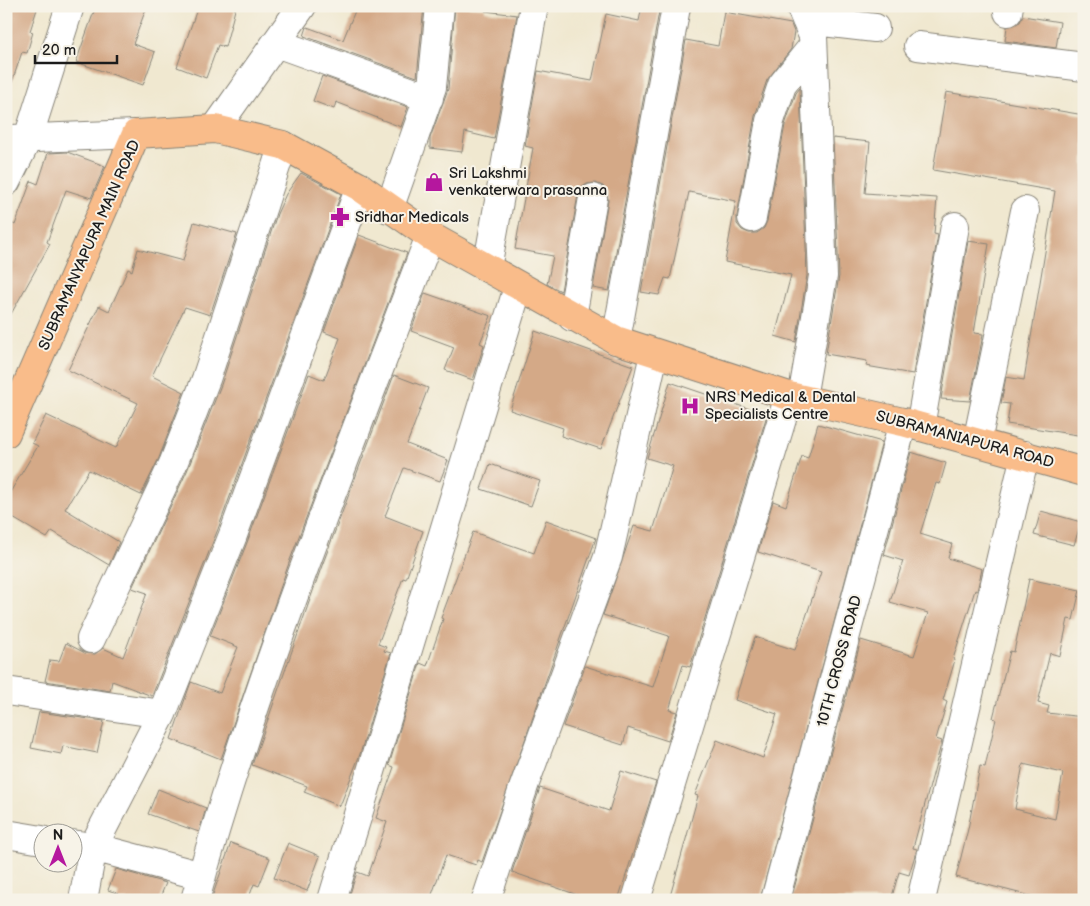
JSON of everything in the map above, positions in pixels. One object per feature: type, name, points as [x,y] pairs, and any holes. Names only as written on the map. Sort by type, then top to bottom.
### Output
[{"type":"main road","name":"SUBRAMANYAPURA MAIN ROAD","points":[[6,433],[136,134],[214,129],[283,145],[360,187],[430,236],[616,340]]},
{"type":"main road","name":"SUBRAMANIAPURA ROAD","points":[[616,340],[654,354],[795,397],[912,424],[1084,472]]},
{"type":"street","points":[[6,182],[17,138],[70,6]]},
{"type":"street","points":[[214,129],[302,6]]},
{"type":"street","points":[[389,209],[432,87],[440,6]]},
{"type":"street","points":[[487,268],[534,6]]},
{"type":"street","points":[[616,340],[676,7]]},
{"type":"street","points":[[803,13],[875,28]]},
{"type":"street","points":[[636,900],[795,397],[823,276],[813,36],[803,13]]},
{"type":"street","points":[[276,43],[429,98]]},
{"type":"street","points":[[752,218],[770,122],[782,85],[813,46]]},
{"type":"street","points":[[918,46],[1084,67]]},
{"type":"street","points":[[17,138],[136,134]]},
{"type":"street","points":[[91,639],[173,464],[206,379],[283,145]]},
{"type":"street","points":[[83,900],[83,845],[162,714],[233,535],[360,187]]},
{"type":"street","points":[[572,317],[593,198]]},
{"type":"street","points":[[976,442],[1024,211]]},
{"type":"street","name":"10TH CROSS ROAD","points":[[776,900],[912,424],[956,226]]},
{"type":"street","points":[[83,845],[199,888],[235,765],[278,637],[430,236]]},
{"type":"street","points":[[332,900],[518,286]]},
{"type":"street","points":[[486,900],[528,777],[608,557],[654,354]]},
{"type":"street","points":[[921,900],[1026,455]]},
{"type":"street","points":[[6,691],[162,714]]},
{"type":"street","points":[[6,834],[32,838]]},
{"type":"building","points":[[6,6],[38,6],[30,31],[33,32],[27,53],[22,52],[10,88],[6,87]]},
{"type":"building","points":[[96,6],[147,6],[133,44],[155,52],[143,85],[76,62]]},
{"type":"building","points":[[198,6],[236,6],[225,47],[218,45],[206,78],[177,67]]},
{"type":"building","points":[[357,6],[424,6],[417,77],[304,36],[307,27],[343,40]]},
{"type":"building","points":[[455,6],[485,8],[485,11],[517,15],[494,139],[465,132],[462,152],[430,148],[430,138],[448,89]]},
{"type":"building","points":[[642,6],[660,6],[609,291],[593,288],[608,200],[607,192],[603,186],[595,183],[587,184],[581,188],[578,195],[561,291],[547,284],[553,256],[515,249],[533,148],[525,146],[538,71],[592,81],[606,14],[639,21]]},
{"type":"building","points":[[724,12],[791,24],[794,32],[791,49],[767,80],[755,116],[737,224],[742,230],[749,233],[757,233],[764,228],[767,221],[785,125],[796,93],[800,88],[807,275],[796,342],[775,336],[791,275],[725,262],[736,201],[689,192],[670,279],[665,278],[659,295],[641,292],[686,40],[718,46]]},
{"type":"building","points":[[1023,16],[1060,22],[1056,48],[1005,41],[1007,27],[1020,22]]},
{"type":"building","points":[[322,76],[408,107],[401,127],[336,102],[334,109],[313,101]]},
{"type":"building","points":[[946,92],[1084,115],[1084,436],[1007,424],[1010,404],[1001,403],[1006,377],[1024,380],[1055,191],[933,170]]},
{"type":"building","points":[[833,138],[870,142],[865,193],[937,198],[934,234],[938,235],[913,374],[866,366],[867,361],[826,354],[839,276]]},
{"type":"building","points":[[67,152],[105,166],[91,198],[66,190],[47,242],[50,244],[6,323],[6,220],[15,225],[31,181],[38,184],[48,153]]},
{"type":"building","points":[[301,173],[341,194],[218,529],[152,696],[112,681],[110,691],[45,681],[50,660],[59,661],[66,643],[85,653],[95,654],[103,648],[123,657],[147,593],[132,588],[187,471],[221,385],[277,214],[286,194]]},
{"type":"building","points":[[194,222],[237,234],[210,315],[185,307],[152,376],[184,392],[159,458],[141,495],[89,470],[65,509],[119,542],[109,565],[52,531],[47,538],[6,514],[6,499],[38,446],[32,443],[46,415],[116,448],[138,403],[68,370],[99,306],[109,311],[128,269],[132,271],[138,249],[183,261]]},
{"type":"building","points":[[359,235],[407,253],[290,560],[221,759],[171,739],[191,682],[220,693],[238,647],[210,636],[248,540],[309,374],[324,380],[340,338],[324,332]]},
{"type":"building","points":[[968,241],[989,244],[974,333],[983,334],[982,340],[970,401],[941,399]]},
{"type":"building","points":[[425,293],[491,316],[480,343],[484,345],[473,380],[445,370],[454,347],[411,331]]},
{"type":"building","points":[[535,331],[633,366],[601,449],[561,436],[563,428],[510,410]]},
{"type":"building","points":[[394,375],[428,388],[407,444],[448,460],[440,481],[404,468],[385,516],[423,531],[406,579],[403,578],[378,644],[386,647],[384,651],[391,653],[360,754],[340,806],[304,792],[307,786],[252,765],[320,571]]},
{"type":"building","points":[[670,382],[767,415],[690,667],[683,665],[669,710],[677,712],[668,741],[628,728],[623,745],[563,726],[585,666],[653,687],[669,636],[603,615],[634,526],[653,531],[673,466],[647,458]]},
{"type":"building","points":[[818,424],[882,442],[760,900],[669,900],[698,796],[695,795],[717,740],[763,758],[777,714],[735,700],[755,637],[795,650],[821,572],[758,552],[773,501],[786,506],[802,456],[808,458]]},
{"type":"building","points":[[911,452],[946,463],[940,484],[936,483],[920,534],[952,544],[948,558],[982,569],[977,591],[975,590],[953,659],[955,660],[943,700],[947,702],[936,739],[942,741],[913,848],[917,849],[909,875],[899,872],[891,900],[791,900],[861,640],[914,656],[928,613],[890,602],[903,561],[884,555]]},
{"type":"building","points":[[490,464],[540,481],[531,506],[481,489]]},
{"type":"building","points":[[1041,511],[1081,522],[1074,545],[1034,535]]},
{"type":"building","points":[[546,520],[596,538],[482,862],[478,860],[476,865],[446,855],[430,900],[348,900],[357,872],[368,876],[387,822],[376,818],[394,767],[389,765],[420,663],[427,666],[443,619],[441,618],[473,532],[534,553]]},
{"type":"building","points":[[1029,579],[1080,590],[1073,620],[1068,619],[1060,656],[1050,653],[1038,703],[1049,706],[1047,713],[1084,717],[1084,900],[1046,900],[956,877],[968,829],[980,766],[985,767],[996,719],[993,718],[1010,651],[1014,652]],"holes":[[[1023,764],[1063,773],[1055,819],[1015,809]]]},
{"type":"building","points":[[39,712],[104,721],[97,753],[63,746],[61,754],[31,748]]},
{"type":"building","points":[[621,771],[656,782],[618,900],[592,900],[512,872],[540,788],[609,811]]},
{"type":"building","points":[[158,789],[206,808],[199,832],[148,814]]},
{"type":"building","points":[[231,843],[270,858],[259,886],[254,884],[248,900],[211,900]]},
{"type":"building","points":[[288,843],[320,856],[307,891],[274,878]]},
{"type":"building","points":[[116,869],[166,883],[159,900],[117,900],[119,894],[108,890]]},
{"type":"place","name":"Sri Lakshmi venkaterwara prasanna","points":[[434,182]]},
{"type":"place","name":"Sridhar Medicals","points":[[340,217]]},
{"type":"place","name":"NRS Medical & Dental Specialists Centre","points":[[690,406]]}]
